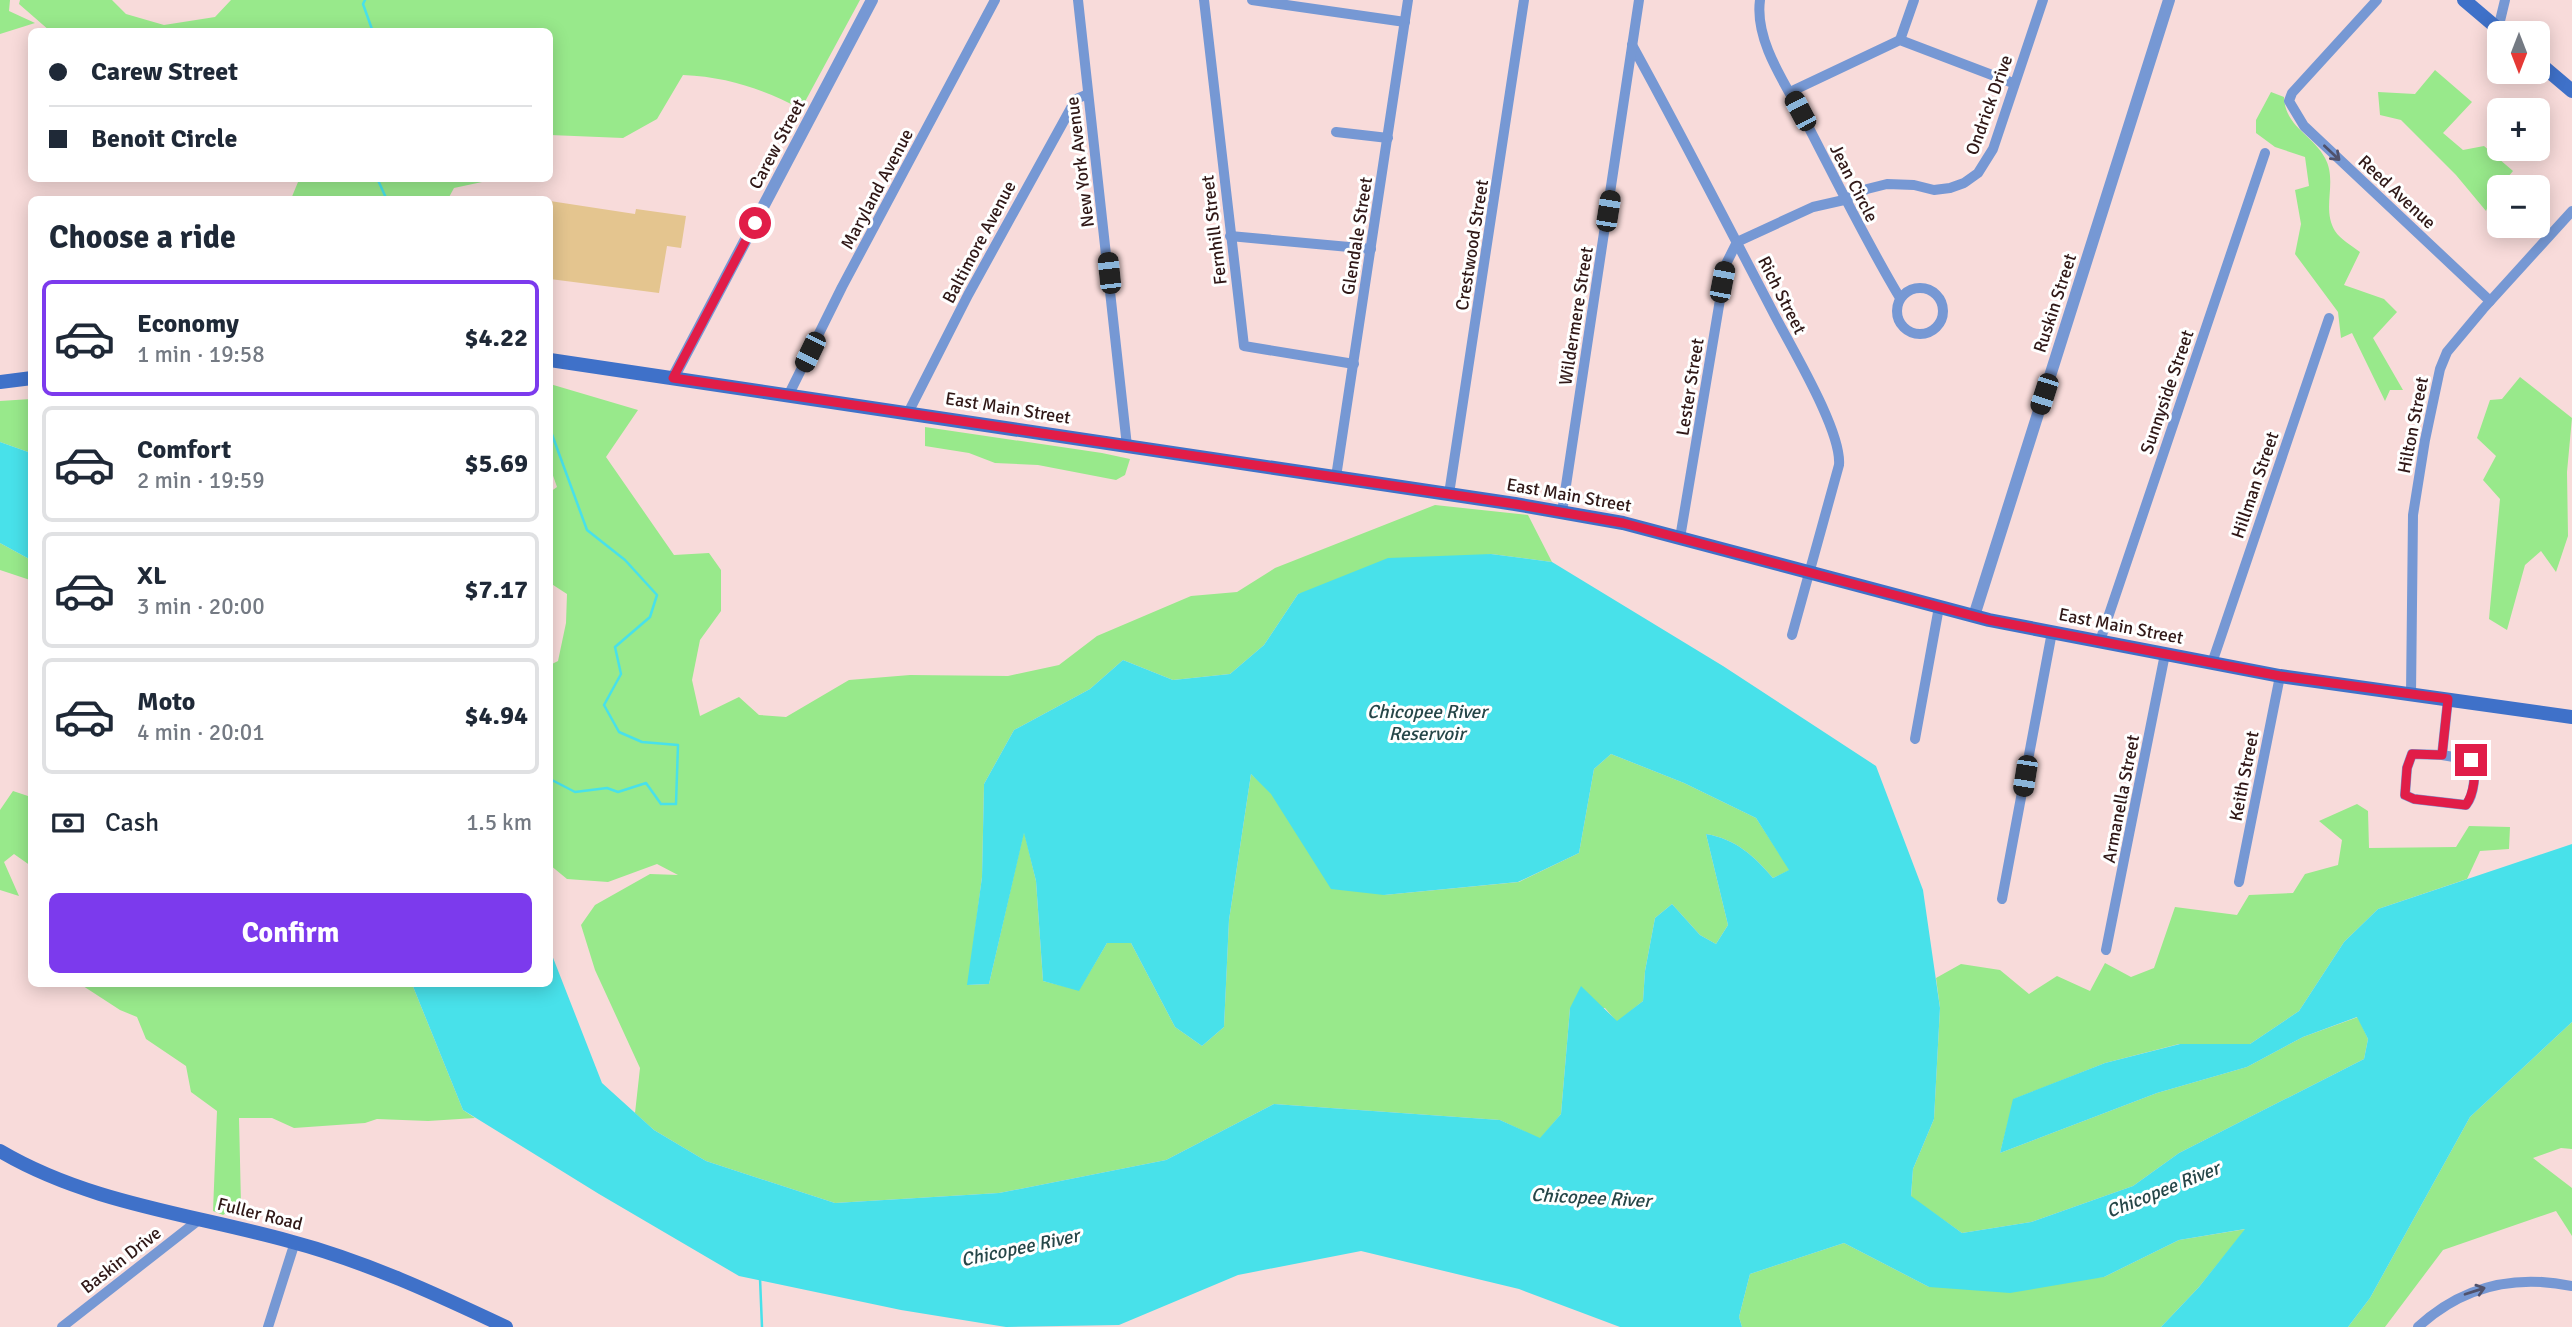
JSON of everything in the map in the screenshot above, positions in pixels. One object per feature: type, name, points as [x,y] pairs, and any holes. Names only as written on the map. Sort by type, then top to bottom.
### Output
[{"type":"main road","points":[[2464,0],[2489,21]]},
{"type":"main road","points":[[2550,72],[2572,91]]},
{"type":"main road","name":"East Main Street","points":[[553,360],[1562,512],[1623,523],[1939,607],[2052,632],[2280,676],[2572,717]]},
{"type":"main road","points":[[0,382],[28,378]]},
{"type":"main road","name":"Fuller Road","points":[[0,1151],[51,1177],[96,1194],[295,1242],[355,1260],[506,1327]]},
{"type":"street","name":"Carew Street","points":[[673,378],[872,0]]},
{"type":"street","name":"Maryland Avenue","points":[[789,394],[842,287],[995,0]]},
{"type":"street","name":"New York Avenue","points":[[1078,0],[1128,446]]},
{"type":"street","name":"Fernhill Street","points":[[1204,0],[1244,346],[1354,364]]},
{"type":"street","points":[[1252,0],[1405,22]]},
{"type":"street","name":"Glendale Street","points":[[1336,477],[1408,0]]},
{"type":"street","name":"Crestwood Street","points":[[1448,494],[1524,0]]},
{"type":"street","name":"Wildermere Street","points":[[1562,512],[1639,0]]},
{"type":"street","name":"Jean Circle","points":[[1760,0],[1762,31],[1844,200],[1900,298],[1898,317],[1906,329],[1920,334],[1937,325],[1942,308],[1933,292],[1915,289],[1900,298]]},
{"type":"street","points":[[1790,92],[1900,40],[1914,0]]},
{"type":"street","name":"Ondrick Drive","points":[[1737,242],[1813,207],[1844,200],[1867,189],[1886,184],[1942,190],[1964,183],[1978,173],[1993,149],[2043,0]]},
{"type":"street","name":"Ruskin Street","points":[[1975,616],[2169,0]]},
{"type":"street","name":"Reed Avenue","points":[[2377,0],[2292,93],[2289,101],[2304,126],[2490,301]]},
{"type":"street","points":[[2502,21],[2505,0]]},
{"type":"street","points":[[1900,40],[2013,83]]},
{"type":"street","name":"Rich Street","points":[[1632,44],[1811,386],[1838,448],[1839,465],[1792,635]]},
{"type":"street","name":"Baltimore Avenue","points":[[908,412],[1035,171],[1076,99],[1088,94]]},
{"type":"street","points":[[1336,132],[1388,138]]},
{"type":"street","name":"Sunnyside Street","points":[[2100,641],[2265,153]]},
{"type":"street","name":"Hilton Street","points":[[2411,694],[2413,516],[2440,369],[2447,352],[2572,211]]},
{"type":"street","points":[[1230,236],[1371,249]]},
{"type":"street","name":"Lester Street","points":[[1680,538],[1723,276],[1737,242]]},
{"type":"street","name":"Hillman Street","points":[[2212,663],[2329,318]]},
{"type":"street","points":[[1915,739],[1939,607]]},
{"type":"street","points":[[2002,899],[2052,632]]},
{"type":"street","name":"Armanella Street","points":[[2106,950],[2165,654]]},
{"type":"street","name":"Keith Street","points":[[2239,882],[2280,676]]},
{"type":"street","points":[[2442,755],[2448,699]]},
{"type":"street","points":[[2412,754],[2442,755],[2471,760],[2474,766],[2471,798],[2466,805],[2414,799],[2405,795],[2407,768],[2412,754]]},
{"type":"street","name":"Baskin Drive","points":[[62,1327],[200,1219]]},
{"type":"street","points":[[268,1327],[295,1242]]},
{"type":"street","points":[[2418,1327],[2458,1297],[2487,1287],[2530,1282],[2572,1286]]},
{"type":"green space","points":[[0,0],[10,0],[9,11],[35,23],[0,34]]},
{"type":"green space","points":[[20,0],[112,0],[126,14],[164,25],[215,17],[231,0],[860,0],[801,109],[744,85],[715,78],[683,75],[657,119],[623,138],[553,135],[553,28],[47,28],[19,4]]},
{"type":"green space","points":[[2435,70],[2472,102],[2443,133],[2463,150],[2484,146],[2487,149],[2487,161],[2501,161],[2513,171],[2510,175],[2487,175],[2486,211],[2456,175],[2401,120],[2380,115],[2378,92],[2415,94]]},
{"type":"green space","points":[[2271,92],[2284,97],[2289,116],[2320,150],[2329,167],[2331,222],[2340,237],[2360,252],[2344,285],[2384,299],[2397,312],[2373,338],[2403,390],[2390,390],[2385,401],[2352,333],[2341,338],[2338,312],[2295,254],[2301,224],[2295,190],[2309,186],[2305,157],[2275,147],[2256,133],[2256,120]]},
{"type":"green space","points":[[298,182],[482,182],[454,188],[450,196],[292,196]]},
{"type":"green space","points":[[2520,377],[2572,418],[2567,472],[2568,536],[2556,572],[2541,551],[2525,565],[2507,630],[2489,619],[2500,499],[2483,480],[2496,456],[2477,438],[2490,400],[2502,399]]},
{"type":"green space","points":[[553,385],[638,410],[606,457],[674,555],[709,553],[721,570],[721,611],[700,640],[692,680],[700,716],[739,697],[759,715],[786,717],[849,680],[910,675],[1008,676],[1059,665],[1097,636],[1191,596],[1237,592],[1275,568],[1435,505],[1528,515],[1552,562],[1491,554],[1298,594],[1264,645],[1230,674],[1173,680],[1123,660],[1090,689],[1014,730],[984,784],[982,877],[968,985],[989,984],[1024,831],[1036,881],[1043,981],[1079,990],[1107,943],[1131,943],[1175,1027],[1202,1046],[1224,1027],[1229,920],[1251,774],[1384,895],[1519,882],[1579,853],[1594,769],[1611,754],[1684,783],[1756,818],[1790,870],[1773,878],[1735,844],[1706,834],[1728,925],[1716,944],[1700,935],[1672,904],[1655,918],[1645,971],[1643,1001],[1617,1022],[1605,1008],[1570,1008],[1561,1114],[1540,1139],[1500,1120],[1274,1104],[1166,1160],[999,1193],[835,1203],[706,1161],[654,1130],[635,1113],[640,1068],[595,970],[581,925],[595,905],[650,874],[678,875],[657,864],[608,882],[567,879],[553,867],[553,664],[558,661],[566,623],[567,594],[553,585],[553,490],[557,487],[553,476]]},
{"type":"green space","points":[[28,399],[28,452],[0,442],[0,401]]},
{"type":"green space","points":[[925,427],[1130,459],[1125,475],[1116,480],[1038,465],[995,463],[969,453],[925,446]]},
{"type":"green space","points":[[0,543],[28,558],[28,579],[0,570]]},
{"type":"green space","points":[[13,791],[28,796],[28,864],[14,854],[4,862],[19,896],[0,890],[0,810]]},
{"type":"green space","points":[[2357,804],[2368,811],[2369,848],[2456,847],[2469,826],[2510,827],[2509,849],[2480,851],[2467,879],[2378,909],[2344,942],[2299,1011],[2250,1044],[2179,1044],[2105,1063],[2014,1099],[2000,1153],[2157,1093],[2247,1067],[2303,1037],[2358,1017],[2368,1039],[2364,1059],[2179,1153],[2133,1186],[2031,1222],[1962,1233],[1911,1197],[1913,1169],[1934,1119],[1940,1008],[1936,978],[1961,964],[2000,970],[2029,994],[2057,976],[2090,991],[2105,963],[2131,977],[2154,968],[2175,907],[2237,915],[2249,895],[2293,893],[2305,874],[2338,865],[2342,840],[2319,821]]},
{"type":"green space","points":[[85,987],[413,987],[463,1110],[475,1118],[428,1121],[377,1119],[365,1123],[294,1128],[272,1118],[239,1118],[241,1204],[223,1215],[213,1211],[217,1111],[191,1092],[186,1066],[146,1039],[137,1017],[120,1010]]},
{"type":"green space","points":[[2572,1022],[2572,1149],[2561,1148],[2533,1158],[2572,1188],[2572,1236],[2556,1211],[2443,1250],[2385,1327],[2348,1327],[2370,1298],[2470,1117]]},
{"type":"green space","points":[[2246,1229],[2199,1287],[2161,1327],[1742,1327],[1739,1317],[1750,1274],[1844,1243],[1929,1287],[2104,1277],[2179,1240]]},
{"type":"water","points":[[0,442],[28,452],[28,558],[0,543]]},
{"type":"water","name":"Chicopee River Reservoir","points":[[1491,554],[1552,562],[1723,666],[1876,766],[1923,890],[1940,1008],[1934,1119],[1913,1169],[1911,1196],[1962,1233],[2031,1222],[2133,1186],[2179,1153],[2364,1059],[2368,1039],[2357,1017],[2303,1037],[2247,1067],[2157,1093],[2000,1153],[2013,1099],[2105,1063],[2180,1044],[2250,1044],[2299,1011],[2344,942],[2378,909],[2572,844],[2572,1022],[2470,1117],[2370,1298],[2348,1327],[2161,1327],[2199,1287],[2245,1229],[2179,1240],[2104,1277],[2010,1293],[1929,1287],[1844,1243],[1750,1274],[1739,1317],[1742,1327],[1620,1327],[1519,1289],[1361,1251],[1238,1275],[1119,1325],[1006,1327],[901,1310],[739,1276],[463,1110],[413,987],[553,987],[553,958],[602,1083],[654,1130],[706,1161],[835,1203],[999,1193],[1166,1160],[1274,1104],[1500,1120],[1540,1138],[1561,1114],[1570,1008],[1581,986],[1617,1021],[1643,1001],[1645,971],[1655,918],[1672,904],[1700,935],[1716,944],[1728,925],[1706,834],[1735,844],[1773,878],[1789,870],[1756,818],[1684,783],[1611,754],[1594,769],[1579,853],[1518,882],[1384,895],[1331,889],[1271,794],[1251,774],[1229,920],[1224,1027],[1202,1046],[1175,1027],[1131,943],[1107,943],[1079,991],[1043,981],[1036,881],[1024,833],[989,984],[967,985],[982,877],[984,784],[1014,730],[1090,689],[1123,660],[1173,680],[1230,674],[1264,645],[1298,594],[1388,558]]},
{"type":"building","points":[[553,201],[635,214],[636,209],[686,216],[681,248],[667,246],[659,293],[553,279]]},
{"type":"waterway","points":[[365,0],[363,4],[372,28]]},
{"type":"waterway","points":[[379,182],[385,196]]},
{"type":"waterway","points":[[553,437],[587,530],[625,560],[657,595],[650,617],[615,647],[621,674],[604,705],[619,732],[642,742],[678,745],[676,804],[661,804],[646,783],[618,792],[607,788],[575,792],[553,781]]},
{"type":"waterway","points":[[760,1278],[762,1327]]},
{"type":"route","points":[[755,223],[673,378],[1515,504],[1623,523],[1989,620],[2280,676],[2448,699],[2442,755],[2412,754],[2407,768],[2405,795],[2414,799],[2466,805],[2471,798],[2474,766],[2471,760]]},
{"type":"water label","name":"Chicopee River","points":[[2163,1190]]},
{"type":"water label","name":"Chicopee River","points":[[1591,1198]]},
{"type":"water label","name":"Chicopee River","points":[[1020,1248]]}]
